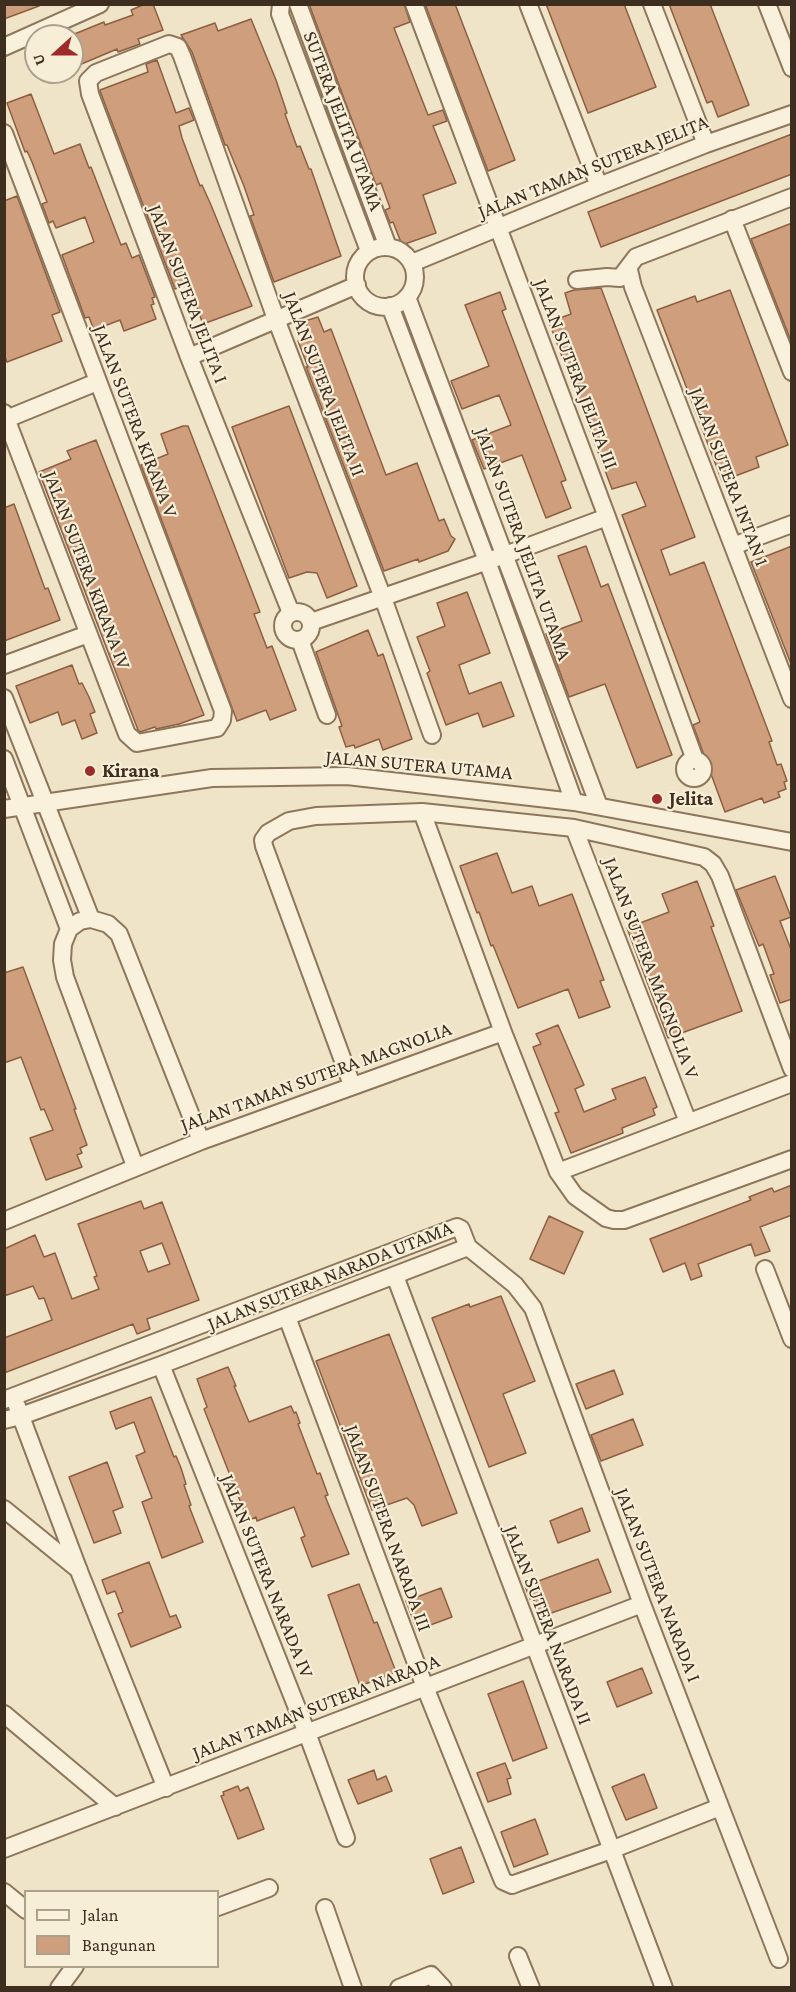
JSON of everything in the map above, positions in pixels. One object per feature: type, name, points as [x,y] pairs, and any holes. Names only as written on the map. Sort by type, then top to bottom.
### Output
[{"type":"street","points":[[4,47],[67,11],[100,4]]},
{"type":"street","name":"SUTERA JELITA UTAMA","points":[[281,4],[280,14],[369,251]]},
{"type":"street","name":"SUTERA JELITA UTAMA","points":[[298,4],[388,247]]},
{"type":"street","name":"JALAN SUTERA JELITA III","points":[[414,4],[607,517],[695,760]]},
{"type":"street","points":[[528,4],[599,186]]},
{"type":"street","points":[[652,4],[706,144]]},
{"type":"street","points":[[767,4],[792,68]]},
{"type":"street","name":"JALAN SUTERA JELITA I","points":[[178,47],[169,44],[96,73],[88,81],[90,94],[189,357],[291,613],[286,617],[283,630],[293,640],[300,640],[327,715]]},
{"type":"street","name":"JALAN SUTERA JELITA II","points":[[178,47],[276,319],[383,598],[432,735]]},
{"type":"street","name":"JALAN TAMAN SUTERA JELITA","points":[[412,263],[706,144],[792,114]]},
{"type":"street","name":"JALAN SUTERA KIRANA V","points":[[4,133],[223,711],[221,723],[215,729],[137,744],[133,740]]},
{"type":"street","points":[[577,280],[607,277],[620,279],[636,258],[792,197]]},
{"type":"street","points":[[732,219],[792,372]]},
{"type":"street","points":[[388,247],[402,252],[412,263],[415,275],[414,287],[399,303],[390,306],[373,304],[360,293],[357,285],[357,266],[369,251],[388,247]]},
{"type":"street","name":"JALAN SUTERA INTAN 1","points":[[628,270],[792,699]]},
{"type":"street","points":[[189,357],[357,285]]},
{"type":"street","name":"JALAN SUTERA JELITA UTAMA","points":[[407,297],[599,806]]},
{"type":"street","name":"JALAN SUTERA JELITA UTAMA","points":[[390,306],[487,561],[574,802]]},
{"type":"street","points":[[5,417],[97,382]]},
{"type":"street","name":"JALAN SUTERA KIRANA IV","points":[[5,417],[127,734],[133,740]]},
{"type":"street","points":[[312,622],[607,517]]},
{"type":"street","points":[[734,546],[792,524]]},
{"type":"street","points":[[291,613],[299,611],[307,615],[312,622],[307,637],[300,640]]},
{"type":"street","points":[[4,665],[88,634]]},
{"type":"street","points":[[532,688],[552,682]]},
{"type":"street","points":[[4,698],[91,919]]},
{"type":"street","points":[[4,759],[69,928]]},
{"type":"street","name":"JALAN SUTERA UTAMA","points":[[4,809],[212,778],[348,776],[574,802],[792,842]]},
{"type":"street","points":[[422,812],[503,1032],[558,1172],[575,1196],[606,1218],[624,1220],[792,1159]]},
{"type":"street","points":[[352,1085],[263,840],[273,828],[289,820],[316,816],[422,812],[574,828],[698,855],[713,864],[720,876],[792,1069]]},
{"type":"street","name":"JALAN SUTERA MAGNOLIA V","points":[[574,828],[688,1122]]},
{"type":"street","points":[[135,1166],[65,977],[62,960],[63,944],[69,928],[80,921],[91,919],[108,924],[118,934],[201,1141]]},
{"type":"street","name":"JALAN TAMAN SUTERA MAGNOLIA","points":[[4,1221],[201,1141],[503,1032]]},
{"type":"street","points":[[558,1172],[792,1083]]},
{"type":"street","name":"JALAN SUTERA NARADA UTAMA","points":[[9,1398],[457,1227],[461,1229],[468,1248],[161,1365],[13,1418]]},
{"type":"street","name":"JALAN SUTERA NARADA I","points":[[468,1248],[515,1285],[533,1308],[642,1604],[779,1959]]},
{"type":"street","points":[[765,1269],[792,1339]]},
{"type":"street","name":"JALAN SUTERA NARADA II","points":[[395,1276],[664,1988]]},
{"type":"street","name":"JALAN SUTERA NARADA III","points":[[287,1317],[425,1687],[501,1877],[507,1884],[517,1883],[611,1850]]},
{"type":"street","name":"JALAN SUTERA NARADA IV","points":[[161,1365],[307,1733],[346,1838]]},
{"type":"street","points":[[9,1398],[13,1418],[79,1571],[166,1788]]},
{"type":"street","points":[[4,1509],[79,1571]]},
{"type":"street","name":"JALAN TAMAN SUTERA NARADA","points":[[4,1849],[642,1604]]},
{"type":"street","points":[[4,1714],[115,1807]]},
{"type":"street","points":[[611,1850],[720,1807]]},
{"type":"street","points":[[219,1907],[269,1888]]},
{"type":"street","points":[[4,1892],[24,1908]]},
{"type":"street","points":[[325,1908],[353,1988]]},
{"type":"street","points":[[518,1956],[531,1988]]},
{"type":"street","points":[[58,1988],[73,1968]]},
{"type":"street","points":[[399,1988],[431,1975],[442,1988]]},
{"type":"building","points":[[4,4],[39,4],[39,6],[4,19]]},
{"type":"building","points":[[145,4],[153,4],[163,30],[138,39],[140,44],[118,52],[117,49],[84,63],[84,30],[104,22],[105,25],[133,15],[131,10]]},
{"type":"building","points":[[309,4],[404,4],[410,22],[394,28],[428,115],[443,110],[447,121],[433,126],[456,183],[423,195],[436,233],[402,245],[393,222],[390,223],[385,210],[390,208],[381,183],[376,185]]},
{"type":"building","points":[[425,4],[455,4],[515,160],[488,171]]},
{"type":"building","points":[[546,4],[624,4],[656,87],[588,113]]},
{"type":"building","points":[[669,4],[710,4],[749,105],[718,117],[712,101],[707,103]]},
{"type":"building","points":[[251,19],[276,80],[297,147],[300,146],[309,169],[311,169],[341,256],[274,282],[250,216],[254,215],[244,186],[227,145],[225,145],[192,52],[181,35],[215,23],[218,31]]},
{"type":"building","points":[[157,60],[176,113],[189,108],[194,120],[179,126],[182,138],[200,186],[202,185],[211,205],[252,306],[203,324],[188,284],[175,289],[100,91],[148,72],[146,64]]},
{"type":"building","points":[[31,94],[54,154],[80,144],[121,245],[126,243],[132,258],[139,255],[155,297],[152,298],[154,304],[151,305],[156,319],[124,331],[120,320],[94,330],[89,317],[85,318],[62,255],[94,242],[85,217],[56,228],[53,221],[49,223],[42,204],[47,202],[7,103]]},
{"type":"building","points":[[792,134],[792,174],[601,247],[588,212]]},
{"type":"building","points":[[17,196],[60,312],[52,315],[62,341],[7,362],[4,354],[4,201]]},
{"type":"building","points":[[792,223],[792,341],[791,341],[751,239]]},
{"type":"building","points":[[601,288],[695,537],[661,550],[670,575],[704,562],[772,741],[769,742],[777,765],[781,764],[787,781],[784,782],[786,789],[778,792],[780,797],[764,803],[762,798],[725,812],[693,725],[700,722],[622,515],[646,506],[636,482],[612,489],[549,322],[571,314],[565,293]]},
{"type":"building","points":[[730,290],[788,445],[756,457],[759,467],[722,481],[657,310],[695,296],[697,302]]},
{"type":"building","points":[[500,292],[506,309],[502,311],[566,480],[561,482],[571,508],[546,518],[522,455],[484,469],[472,440],[511,425],[499,395],[462,409],[451,381],[489,366],[465,305]]},
{"type":"building","points":[[318,317],[324,332],[331,329],[386,475],[417,463],[439,521],[444,519],[451,536],[455,539],[448,551],[419,562],[418,559],[384,571],[298,341],[311,336],[305,321]]},
{"type":"building","points":[[289,406],[357,586],[327,598],[317,573],[307,572],[289,578],[232,427]]},
{"type":"building","points":[[188,426],[260,612],[254,614],[267,648],[272,646],[296,710],[270,720],[266,710],[237,721],[141,465],[168,454],[161,434]]},
{"type":"building","points":[[96,440],[204,715],[179,724],[156,729],[155,727],[140,732],[138,730],[39,472],[71,459],[67,451]]},
{"type":"building","points":[[14,504],[45,589],[48,588],[60,620],[4,641],[4,508]]},
{"type":"building","points":[[586,546],[601,587],[608,584],[672,755],[637,768],[605,684],[569,697],[546,634],[582,621],[558,556]]},
{"type":"building","points":[[792,546],[792,664],[791,664],[751,562]]},
{"type":"building","points":[[467,592],[490,653],[459,665],[469,694],[501,682],[514,716],[483,727],[478,713],[446,725],[417,637],[445,626],[437,603]]},
{"type":"building","points":[[368,630],[378,656],[383,654],[412,739],[383,750],[379,739],[355,748],[354,745],[346,747],[339,727],[342,726],[316,652]]},
{"type":"building","points":[[72,665],[79,684],[82,683],[95,712],[90,714],[97,733],[82,739],[75,720],[62,725],[58,712],[30,723],[16,686]]},
{"type":"building","points":[[497,853],[512,893],[532,886],[539,906],[572,894],[604,980],[600,981],[610,1007],[579,1018],[568,989],[518,1008],[479,912],[477,913],[460,866]]},
{"type":"building","points":[[775,876],[791,917],[780,921],[792,952],[792,999],[780,1003],[770,975],[774,974],[763,944],[759,946],[736,890]]},
{"type":"building","points":[[697,881],[714,926],[711,927],[742,1011],[668,1038],[627,928],[669,912],[662,894]]},
{"type":"building","points":[[23,967],[76,1109],[74,1109],[87,1145],[80,1148],[82,1153],[77,1155],[82,1167],[46,1180],[30,1138],[53,1130],[44,1109],[41,1110],[21,1057],[4,1063],[4,973]]},
{"type":"building","points":[[558,1025],[584,1085],[575,1089],[584,1112],[616,1099],[612,1089],[645,1077],[657,1107],[653,1109],[655,1115],[622,1128],[623,1133],[571,1153],[555,1113],[559,1112],[533,1047],[541,1044],[536,1034]]},
{"type":"building","points":[[792,1185],[792,1215],[760,1227],[770,1251],[755,1256],[751,1244],[698,1264],[702,1276],[691,1280],[685,1263],[663,1272],[650,1239],[751,1200],[749,1197],[772,1188],[774,1192]]},
{"type":"building","points":[[141,1201],[144,1209],[162,1202],[199,1300],[147,1319],[150,1329],[137,1334],[133,1324],[4,1373],[4,1338],[52,1320],[44,1298],[39,1299],[33,1286],[4,1296],[4,1249],[35,1235],[44,1257],[55,1253],[72,1299],[99,1289],[94,1277],[97,1276],[78,1224]],"holes":[[[162,1243],[170,1264],[148,1272],[140,1251]]]},
{"type":"building","points":[[549,1216],[583,1232],[564,1274],[530,1259]]},
{"type":"building","points":[[501,1296],[535,1381],[503,1394],[526,1453],[489,1467],[432,1318],[469,1304],[470,1307]]},
{"type":"building","points":[[389,1334],[457,1513],[422,1526],[414,1505],[407,1498],[372,1510],[316,1361]]},
{"type":"building","points":[[228,1367],[249,1422],[291,1406],[294,1413],[296,1412],[300,1423],[298,1424],[317,1474],[320,1473],[328,1495],[325,1496],[349,1554],[312,1567],[301,1538],[305,1536],[294,1507],[257,1521],[256,1517],[248,1521],[204,1409],[207,1407],[197,1379]]},
{"type":"building","points":[[614,1370],[623,1394],[586,1409],[576,1384]]},
{"type":"building","points":[[151,1397],[174,1457],[176,1456],[181,1468],[191,1505],[189,1506],[203,1542],[162,1558],[142,1502],[152,1498],[136,1456],[145,1452],[134,1422],[116,1429],[110,1412]]},
{"type":"building","points":[[633,1419],[643,1445],[601,1461],[591,1435]]},
{"type":"building","points":[[107,1462],[123,1507],[113,1511],[121,1533],[94,1543],[69,1477]]},
{"type":"building","points":[[582,1508],[590,1531],[558,1543],[550,1521]]},
{"type":"building","points":[[598,1559],[611,1592],[540,1617],[533,1598],[530,1599],[525,1586]]},
{"type":"building","points":[[149,1562],[170,1617],[176,1615],[181,1627],[131,1647],[118,1614],[123,1612],[115,1591],[107,1594],[102,1580]]},
{"type":"building","points":[[359,1584],[374,1623],[377,1622],[396,1672],[360,1686],[328,1595]]},
{"type":"building","points":[[441,1588],[452,1617],[417,1630],[406,1601]]},
{"type":"building","points":[[642,1668],[652,1693],[617,1707],[607,1682]]},
{"type":"building","points":[[523,1681],[547,1748],[513,1761],[488,1694]]},
{"type":"building","points":[[505,1763],[511,1778],[507,1779],[511,1794],[488,1802],[477,1773]]},
{"type":"building","points":[[374,1770],[377,1780],[386,1776],[392,1791],[358,1804],[348,1780]]},
{"type":"building","points":[[644,1774],[657,1808],[626,1820],[612,1787]]},
{"type":"building","points":[[238,1786],[240,1791],[248,1787],[264,1829],[238,1839],[221,1796],[224,1795],[223,1792]]},
{"type":"building","points":[[535,1819],[548,1854],[514,1867],[501,1832]]},
{"type":"building","points":[[461,1847],[474,1882],[443,1894],[430,1859]]},
{"type":"place","name":"Kirana","points":[[90,771]]},
{"type":"place","name":"Jelita","points":[[657,799]]}]
